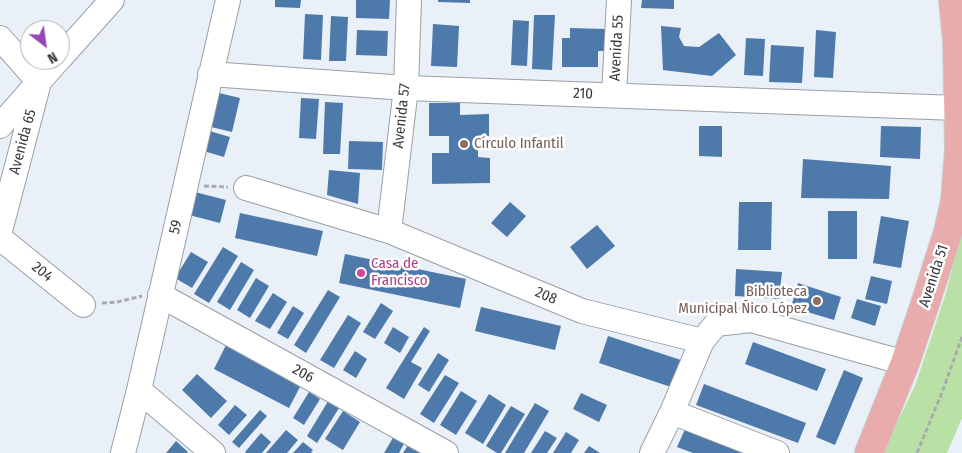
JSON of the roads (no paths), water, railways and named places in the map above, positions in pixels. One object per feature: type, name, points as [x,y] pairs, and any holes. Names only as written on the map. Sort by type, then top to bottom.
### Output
[{"type":"main road","name":"Avenida 51","points":[[869,453],[905,363],[948,232],[955,201],[959,148],[957,108],[960,41],[953,0]]},
{"type":"street","name":"Avenida 65","points":[[70,47],[112,0]]},
{"type":"street","name":"59","points":[[123,453],[228,0]]},
{"type":"street","name":"Avenida 57","points":[[389,231],[406,88],[409,0]]},
{"type":"street","name":"Avenida 55","points":[[614,95],[619,0]]},
{"type":"street","points":[[0,38],[39,82],[0,126]]},
{"type":"street","name":"Avenida 65","points":[[0,231],[39,82],[49,70]]},
{"type":"street","name":"210","points":[[210,74],[406,88],[957,108]]},
{"type":"street","name":"208","points":[[246,188],[389,231],[582,311],[702,341]]},
{"type":"street","name":"204","points":[[0,238],[83,305]]},
{"type":"street","name":"206","points":[[160,295],[446,453]]},
{"type":"street","points":[[652,453],[672,412],[702,341],[716,324],[751,320],[905,363]]},
{"type":"street","points":[[139,390],[213,453]]},
{"type":"street","points":[[672,412],[777,453]]},
{"type":"place","name":"Círculo Infantil","points":[[464,144]]},
{"type":"place","name":"Casa de Francisco","points":[[361,273]]},
{"type":"place","name":"Biblioteca Municipal Ñico López","points":[[817,301]]}]
